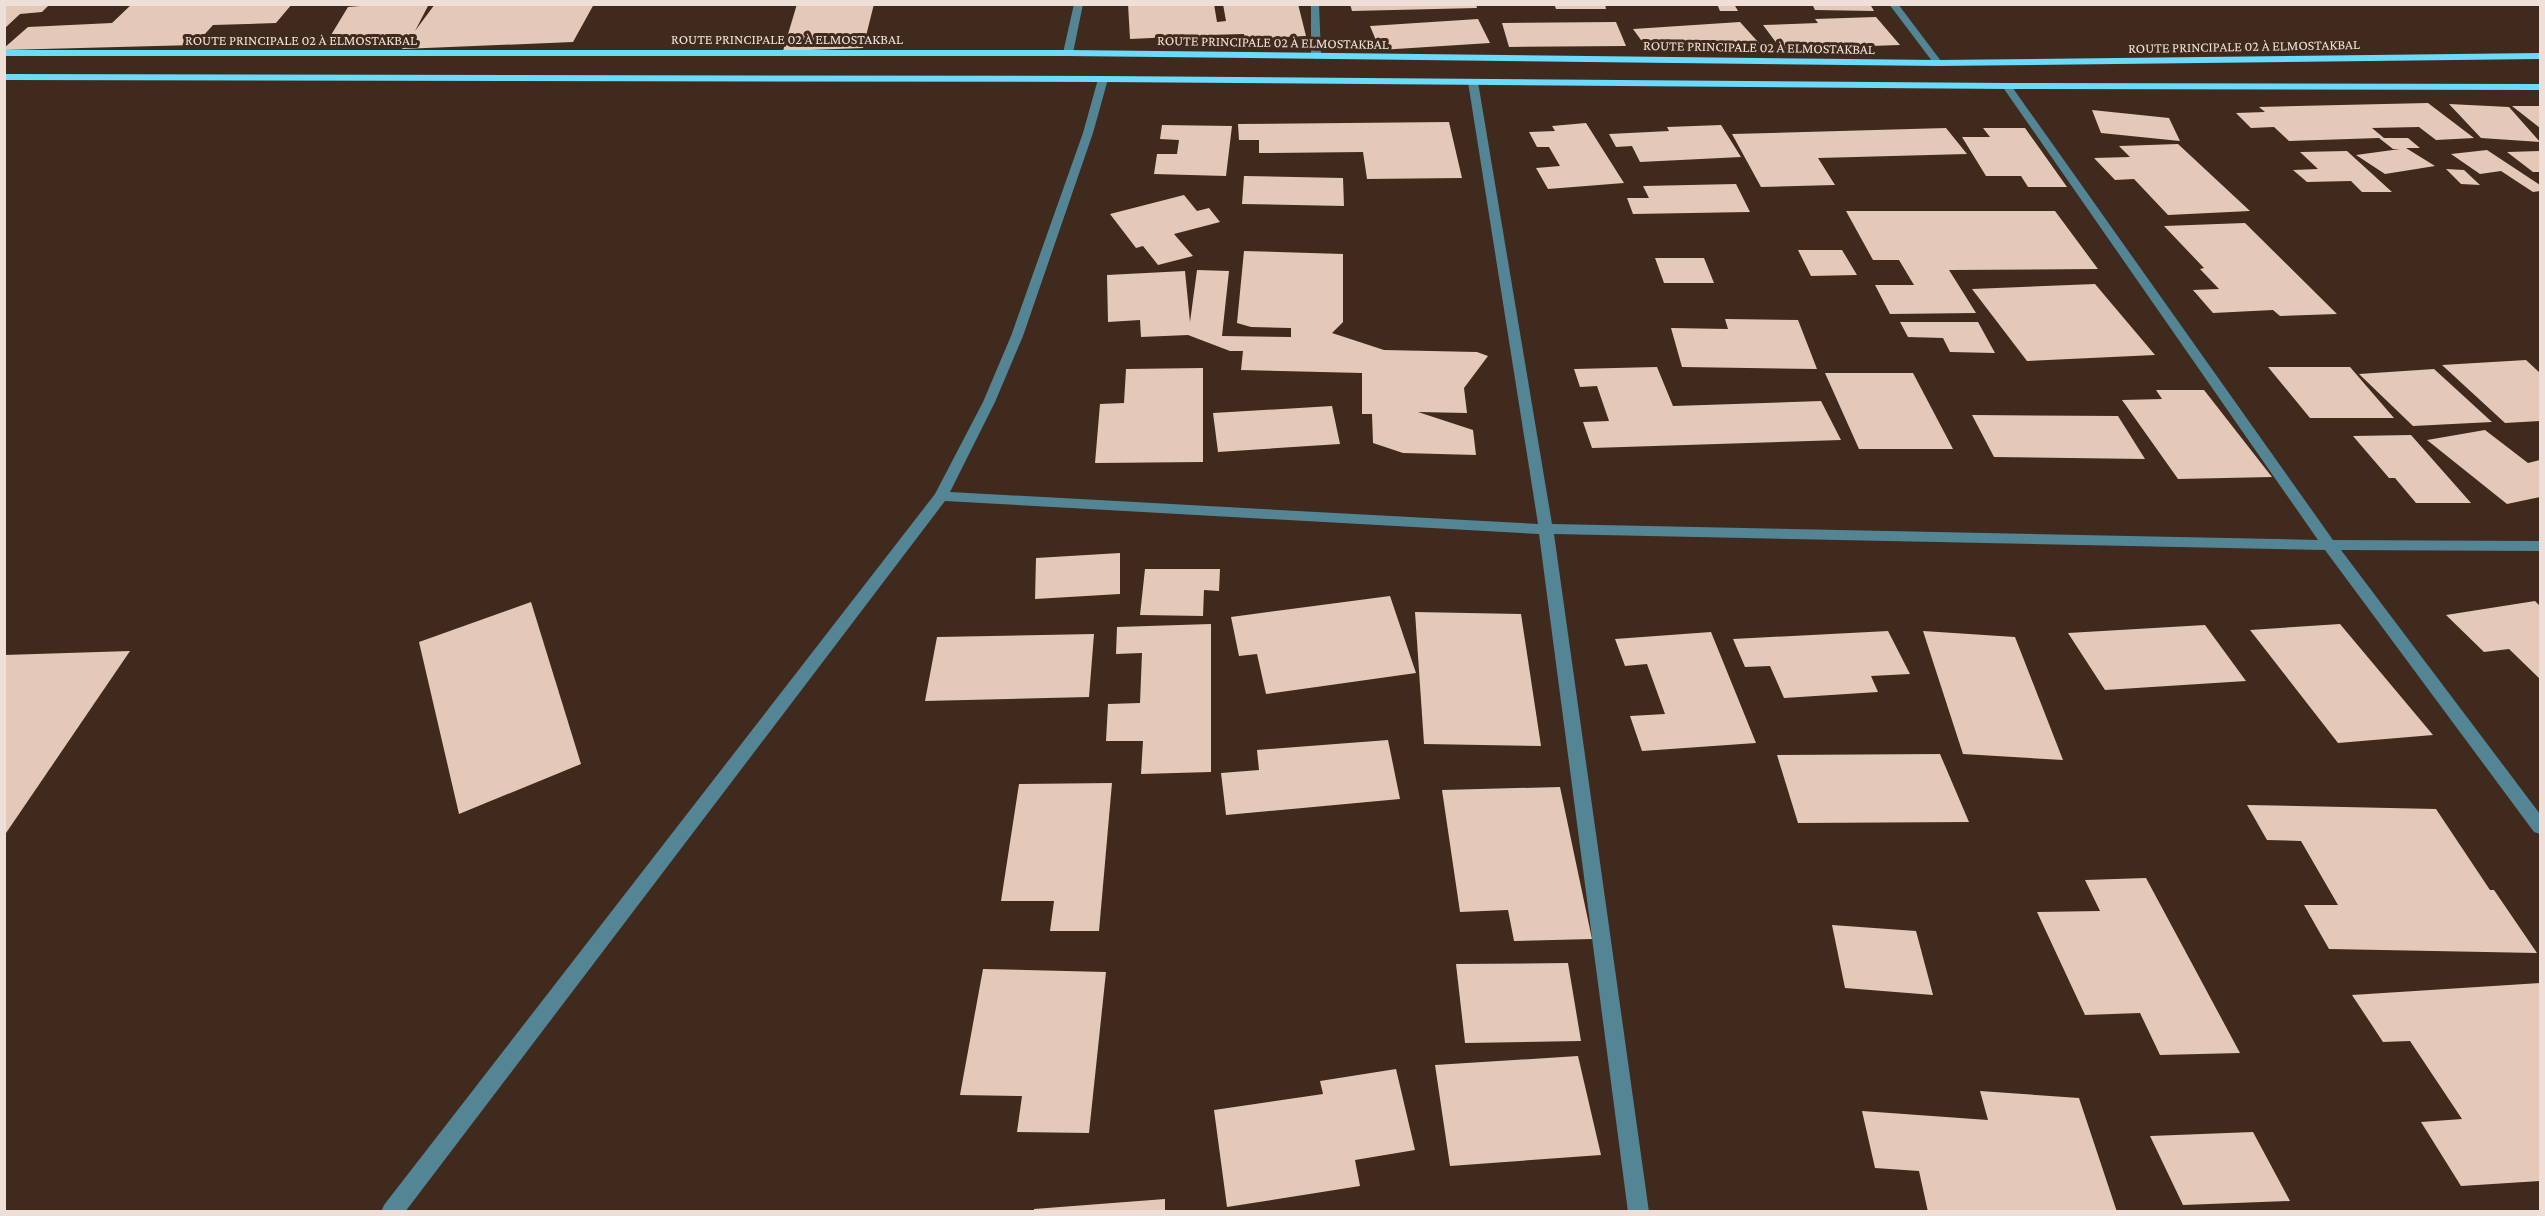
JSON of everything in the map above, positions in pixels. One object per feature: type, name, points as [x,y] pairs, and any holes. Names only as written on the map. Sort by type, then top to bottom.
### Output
[{"type":"main road","name":"ROUTE PRINCIPALE 02 À ELMOSTAKBAL","points":[[4,53],[1068,53],[1938,63],[2541,56]]},
{"type":"main road","points":[[4,77],[1104,79],[2007,86],[2541,87]]},
{"type":"street","points":[[1068,53],[1079,4]]},
{"type":"street","points":[[1315,4],[1316,56]]},
{"type":"street","points":[[1893,4],[1938,63]]},
{"type":"street","points":[[391,1212],[941,496],[989,402],[1017,336],[1088,133],[1104,79]]},
{"type":"street","points":[[1473,82],[1546,529],[1639,1212]]},
{"type":"street","points":[[2007,86],[2330,545],[2541,827]]},
{"type":"street","points":[[941,496],[1546,529],[2330,545],[2541,546]]},
{"type":"building","points":[[4,4],[50,4],[42,12],[20,14],[4,29]]},
{"type":"building","points":[[132,4],[235,6],[292,4],[276,23],[213,25],[195,45],[4,50],[28,27],[112,23]]},
{"type":"building","points":[[429,4],[415,31],[435,4],[594,4],[573,42],[402,49],[410,38],[325,45],[348,7]]},
{"type":"building","points":[[797,4],[874,4],[863,48],[783,51]]},
{"type":"building","points":[[1128,4],[1214,4],[1217,22],[1226,21],[1223,4],[1298,4],[1306,36],[1244,39],[1244,34],[1208,35],[1210,45],[1196,46],[1194,36],[1130,39]]},
{"type":"building","points":[[1350,4],[1476,4],[1477,8],[1352,11]]},
{"type":"building","points":[[1554,4],[1605,4],[1606,9],[1556,9]]},
{"type":"building","points":[[1717,4],[1734,4],[1738,11],[1720,11]]},
{"type":"building","points":[[1812,4],[1870,4],[1874,11],[1815,10]]},
{"type":"building","points":[[1876,17],[1900,45],[1781,49],[1763,25],[1818,23],[1815,19]]},
{"type":"building","points":[[1478,19],[1490,43],[1380,50],[1370,26]]},
{"type":"building","points":[[1616,22],[1626,46],[1509,47],[1502,23]]},
{"type":"building","points":[[1740,22],[1759,43],[1649,51],[1633,29]]},
{"type":"building","points":[[2428,103],[2474,138],[2436,140],[2419,127],[2372,128],[2384,138],[2408,138],[2420,148],[2406,148],[2435,166],[2385,174],[2356,155],[2400,149],[2393,149],[2379,138],[2289,141],[2274,127],[2251,128],[2236,113],[2265,112],[2259,107]]},
{"type":"building","points":[[2449,104],[2509,107],[2540,142],[2481,138]]},
{"type":"building","points":[[2512,106],[2540,106],[2540,128]]},
{"type":"building","points":[[2092,110],[2169,118],[2180,141],[2101,133]]},
{"type":"building","points":[[1449,122],[1462,178],[1367,179],[1363,152],[1259,153],[1259,140],[1239,140],[1238,124]]},
{"type":"building","points":[[1586,123],[1624,183],[1548,189],[1536,168],[1560,166],[1549,147],[1537,147],[1529,132],[1555,131],[1552,126]]},
{"type":"building","points":[[1162,125],[1232,126],[1226,176],[1154,174],[1157,154],[1177,154],[1179,140],[1160,139]]},
{"type":"building","points":[[1721,125],[1741,157],[1640,162],[1632,146],[1616,147],[1609,134],[1669,131],[1667,127]]},
{"type":"building","points":[[1946,128],[1967,154],[1818,158],[1835,185],[1761,187],[1732,134]]},
{"type":"building","points":[[1983,128],[2025,128],[2067,187],[2028,187],[2021,176],[1986,176],[1962,137],[1990,137]]},
{"type":"building","points":[[2178,144],[2250,211],[2168,215],[2134,179],[2115,180],[2094,158],[2130,157],[2119,146]]},
{"type":"building","points":[[2487,150],[2540,185],[2540,191],[2533,192],[2501,171],[2480,174],[2451,154]]},
{"type":"building","points":[[2347,151],[2392,192],[2362,192],[2351,181],[2307,182],[2293,170],[2318,169],[2300,152]]},
{"type":"building","points":[[2540,151],[2540,172],[2533,172],[2507,152]]},
{"type":"building","points":[[2446,169],[2464,170],[2480,185],[2461,184]]},
{"type":"building","points":[[1244,176],[1343,178],[1344,206],[1242,204]]},
{"type":"building","points":[[1736,184],[1750,212],[1633,214],[1627,198],[1649,198],[1643,186]]},
{"type":"building","points":[[1184,195],[1197,211],[1209,208],[1220,222],[1174,234],[1193,256],[1158,265],[1143,246],[1136,248],[1110,214]]},
{"type":"building","points":[[1846,211],[2055,211],[2098,269],[1949,270],[1976,313],[1890,314],[1875,285],[1914,285],[1899,260],[1873,260]]},
{"type":"building","points":[[2245,223],[2337,314],[2280,316],[2273,310],[2213,313],[2193,290],[2219,289],[2200,269],[2204,268],[2164,226]]},
{"type":"building","points":[[1798,250],[1842,250],[1857,275],[1811,276]]},
{"type":"building","points":[[1244,251],[1343,254],[1343,322],[1332,333],[1384,350],[1477,352],[1488,356],[1464,388],[1467,413],[1418,412],[1473,430],[1476,455],[1403,453],[1373,443],[1372,414],[1362,414],[1362,373],[1241,370],[1243,351],[1230,351],[1188,335],[1141,337],[1140,320],[1108,322],[1107,275],[1185,271],[1190,322],[1197,270],[1229,271],[1222,336],[1291,337],[1291,328],[1251,327],[1237,323]]},
{"type":"building","points":[[1655,258],[1704,258],[1714,283],[1664,283]]},
{"type":"building","points":[[2095,284],[2155,355],[2027,361],[1972,289]]},
{"type":"building","points":[[1725,319],[1798,320],[1817,369],[1682,367],[1671,328],[1728,329]]},
{"type":"building","points":[[1900,322],[1978,322],[1995,353],[1950,352],[1943,338],[1908,337]]},
{"type":"building","points":[[2526,360],[2540,373],[2540,421],[2505,423],[2442,365]]},
{"type":"building","points":[[1657,367],[1673,406],[1821,401],[1841,440],[1592,448],[1583,422],[1609,421],[1597,386],[1580,387],[1574,369]]},
{"type":"building","points":[[2268,367],[2350,367],[2394,418],[2310,418]]},
{"type":"building","points":[[1203,368],[1203,462],[1095,463],[1100,404],[1124,403],[1126,369]]},
{"type":"building","points":[[2434,369],[2492,422],[2413,426],[2359,374]]},
{"type":"building","points":[[1825,373],[1913,373],[1953,449],[1859,449]]},
{"type":"building","points":[[2156,390],[2204,390],[2272,477],[2178,479],[2122,400],[2162,399]]},
{"type":"building","points":[[1332,406],[1340,444],[1218,452],[1213,413]]},
{"type":"building","points":[[1972,415],[2118,416],[2145,459],[1994,457]]},
{"type":"building","points":[[2485,430],[2528,463],[2540,460],[2540,497],[2507,504],[2427,440]]},
{"type":"building","points":[[2411,435],[2471,503],[2416,503],[2395,478],[2389,478],[2353,436]]},
{"type":"building","points":[[1120,553],[1120,594],[1035,599],[1036,558]]},
{"type":"building","points":[[1145,569],[1220,569],[1219,591],[1204,590],[1203,616],[1140,615]]},
{"type":"building","points":[[1390,596],[1416,673],[1266,694],[1257,654],[1239,656],[1231,617]]},
{"type":"building","points":[[2535,601],[2540,606],[2540,679],[2509,649],[2484,652],[2446,615]]},
{"type":"building","points":[[531,602],[581,764],[459,814],[419,642]]},
{"type":"building","points":[[1415,612],[1521,614],[1541,746],[1424,744]]},
{"type":"building","points":[[1211,624],[1211,772],[1141,774],[1143,741],[1106,741],[1108,704],[1140,703],[1142,653],[1116,654],[1117,627]]},
{"type":"building","points":[[2340,624],[2433,735],[2338,743],[2250,630]]},
{"type":"building","points":[[2205,625],[2246,681],[2105,690],[2068,633]]},
{"type":"building","points":[[1888,631],[1910,674],[1871,676],[1878,692],[1784,698],[1770,666],[1745,667],[1733,639]]},
{"type":"building","points":[[1923,631],[2015,637],[2063,760],[1963,754]]},
{"type":"building","points":[[1711,632],[1756,743],[1642,751],[1630,716],[1665,714],[1647,664],[1625,666],[1615,639]]},
{"type":"building","points":[[1094,634],[1089,697],[925,701],[937,637]]},
{"type":"building","points":[[130,651],[4,836],[4,655]]},
{"type":"building","points":[[1388,740],[1400,799],[1226,815],[1221,773],[1259,770],[1257,750]]},
{"type":"building","points":[[1940,754],[1969,822],[1798,823],[1777,755]]},
{"type":"building","points":[[1112,783],[1099,931],[1050,931],[1054,901],[1001,901],[1019,784]]},
{"type":"building","points":[[1560,787],[1592,939],[1514,941],[1508,910],[1460,912],[1442,790]]},
{"type":"building","points":[[2247,805],[2436,809],[2490,890],[2494,890],[2537,953],[2329,949],[2304,905],[2338,905],[2301,841],[2267,840]]},
{"type":"building","points":[[2146,878],[2240,1053],[2160,1055],[2140,1013],[2085,1015],[2037,912],[2100,911],[2085,880]]},
{"type":"building","points":[[1832,925],[1916,931],[1933,995],[1845,988]]},
{"type":"building","points":[[1568,963],[1581,1041],[1465,1043],[1456,964]]},
{"type":"building","points":[[983,969],[1106,972],[1089,1133],[1017,1132],[1022,1096],[960,1095]]},
{"type":"building","points":[[2540,983],[2540,1181],[2461,1186],[2421,1122],[2462,1119],[2410,1041],[2383,1042],[2352,995]]},
{"type":"building","points":[[1578,1056],[1601,1155],[1450,1166],[1435,1065]]},
{"type":"building","points":[[1396,1069],[1415,1150],[1355,1160],[1360,1186],[1227,1207],[1214,1110],[1323,1094],[1320,1081]]},
{"type":"building","points":[[1980,1091],[2079,1098],[2117,1212],[1928,1212],[1919,1171],[1875,1168],[1862,1111],[1988,1120]]},
{"type":"building","points":[[2253,1132],[2290,1201],[2183,1205],[2150,1136]]},
{"type":"building","points":[[1165,1199],[1165,1212],[1034,1212],[1034,1209]]}]
